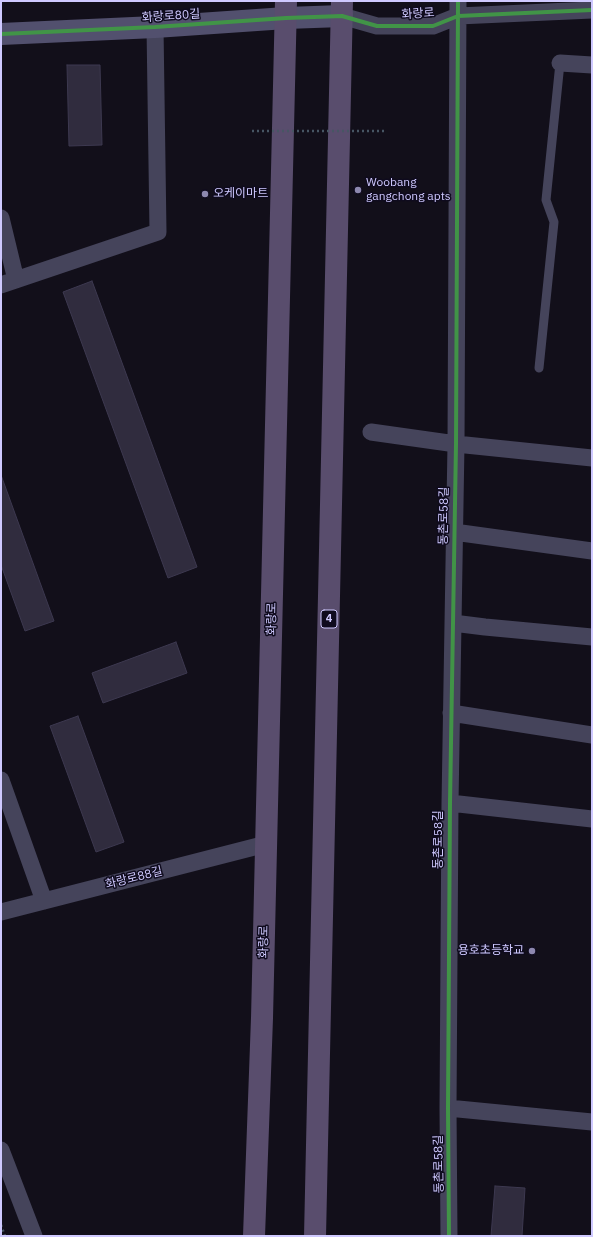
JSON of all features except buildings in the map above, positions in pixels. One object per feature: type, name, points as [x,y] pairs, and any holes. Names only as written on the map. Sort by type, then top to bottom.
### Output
[{"type":"main road","name":"화랑로","points":[[254,1236],[262,1018],[286,9]]},
{"type":"main road","name":"4","points":[[315,1236],[342,9]]},
{"type":"street","name":"화랑로","points":[[342,9],[377,26],[433,26],[458,9],[540,7],[592,10]]},
{"type":"street","name":"화랑로80길","points":[[1,34],[155,27],[286,9],[342,9]]},
{"type":"street","name":"동촌로58길","points":[[449,1236],[448,1108],[450,803],[456,444],[458,9]]},
{"type":"street","name":"화랑로80길","points":[[9,283],[158,232],[155,27]]},
{"type":"street","points":[[560,63],[592,65]]},
{"type":"street","points":[[1,218],[9,283]]},
{"type":"street","points":[[371,432],[456,444],[592,458]]},
{"type":"street","points":[[454,532],[592,551]]},
{"type":"street","points":[[452,622],[485,627],[592,637]]},
{"type":"street","points":[[451,714],[592,735]]},
{"type":"street","points":[[1,780],[44,901]]},
{"type":"street","name":"동촌로58길","points":[[450,803],[592,819]]},
{"type":"street","name":"화랑로88길","points":[[1,912],[266,844]]},
{"type":"street","points":[[448,1108],[592,1122]]},
{"type":"street","points":[[1,1150],[34,1236]]},
{"type":"lane","points":[[539,368],[554,222],[546,200],[560,63]]},
{"type":"path","points":[[252,131],[386,131]]},
{"type":"path","points":[[1,1225],[5,1236]]},
{"type":"cycle path","points":[[449,1236],[448,1108],[450,803],[456,444],[458,1]]},
{"type":"cycle path","points":[[1,34],[342,16],[377,26],[433,26],[458,16],[592,10]]},
{"type":"place","name":"Woobang gangchong apts","points":[[358,190]]},
{"type":"place","name":"오케이마트","points":[[205,194]]},
{"type":"place","name":"용호초등학교","points":[[532,951]]}]
